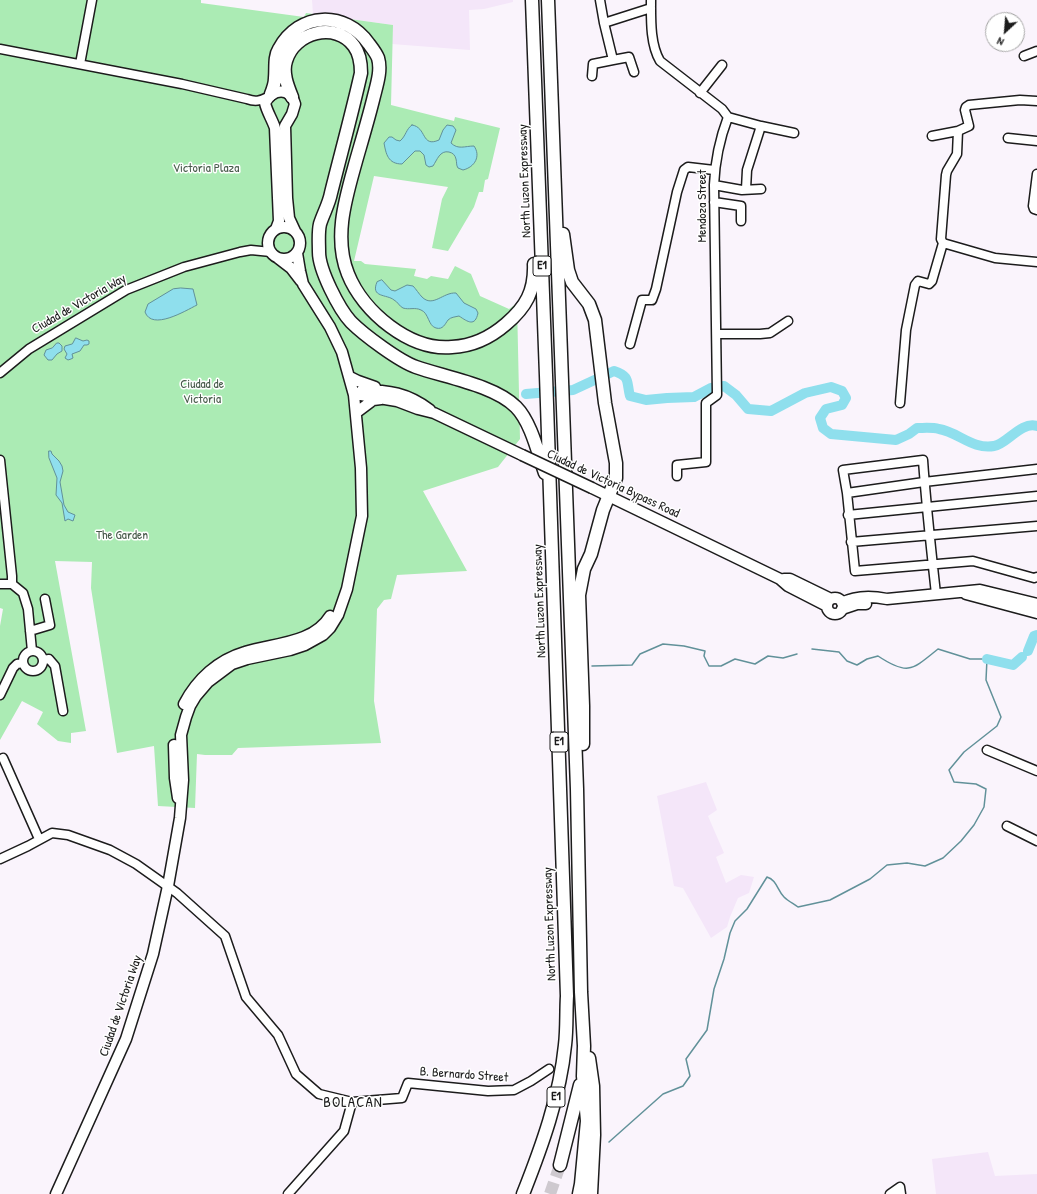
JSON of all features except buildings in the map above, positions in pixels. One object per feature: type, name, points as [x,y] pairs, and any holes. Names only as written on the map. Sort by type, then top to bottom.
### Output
[{"type":"highway","name":"North Luzon Expressway","points":[[523,1194],[537,1160],[561,1076],[566,1044],[567,996],[532,0]]},
{"type":"highway","name":"E1","points":[[548,0],[577,789],[581,992],[584,1046],[583,1076],[587,1121],[579,1194]]},
{"type":"highway","points":[[270,95],[275,79],[278,50],[289,35],[309,23],[319,20],[344,23],[354,28],[364,37],[378,58],[379,74],[368,122],[344,203],[341,228],[342,252],[347,273],[365,304],[390,327],[422,343],[438,347],[452,348],[467,345],[480,341],[499,330],[523,307],[531,293],[535,279],[534,218],[538,157]]},
{"type":"highway","points":[[292,97],[286,80],[285,63],[294,46],[311,35],[327,31],[339,34],[346,38],[354,46],[358,54],[361,73],[330,200],[320,225],[319,253],[322,269],[334,294],[351,322],[379,344],[415,366],[441,373],[484,389],[504,398],[516,407],[527,422],[550,487]]},
{"type":"highway","points":[[554,171],[568,270],[572,282],[589,304],[595,320],[604,390],[616,463],[616,478],[599,523],[591,554],[584,569],[579,595],[583,706],[582,756],[577,789]]},
{"type":"highway","points":[[581,992],[588,1027],[589,1062],[593,1086],[594,1135],[591,1194]]},
{"type":"highway","name":"E1","points":[[560,1165],[583,1076]]},
{"type":"main road","points":[[274,255],[289,258],[298,253],[300,241],[289,218],[280,127],[272,120],[267,112],[265,103],[270,95],[282,92],[292,97],[295,104],[294,108],[280,127],[279,221],[276,229],[271,234],[268,247],[274,255],[291,268],[303,284]]},
{"type":"main road","points":[[276,229],[284,227],[295,231]]},
{"type":"main road","name":"Ciudad de Victoria Way","points":[[56,1194],[126,1040],[153,954],[168,886],[180,818],[175,778],[175,733],[180,712],[211,669],[230,658],[244,652],[309,639],[326,622],[344,588],[356,514],[361,500],[361,468],[356,412],[350,377],[342,352],[330,327],[303,284],[298,253]]},
{"type":"main road","points":[[350,377],[383,394]]},
{"type":"main road","name":"Ciudad de Victoria Bypass Road","points":[[353,392],[361,395],[383,394],[418,409],[434,413],[780,579],[790,579],[829,603],[836,598],[842,606],[877,604],[887,599],[936,594]]},
{"type":"main road","points":[[356,412],[383,394]]},
{"type":"main road","points":[[936,594],[980,590],[1037,604]]},
{"type":"main road","points":[[962,592],[1037,613]]},
{"type":"street","points":[[80,64],[92,0]]},
{"type":"street","points":[[600,0],[613,60]]},
{"type":"street","points":[[604,23],[651,4],[653,38],[656,54],[660,61],[722,109],[728,116],[761,126],[794,133]]},
{"type":"street","points":[[0,49],[182,84],[247,98],[254,101],[261,100],[270,95]]},
{"type":"street","points":[[1024,56],[1037,51]]},
{"type":"street","points":[[592,76],[593,64],[629,57],[634,72]]},
{"type":"street","points":[[700,93],[722,65]]},
{"type":"street","points":[[932,136],[958,131],[969,126],[965,110],[967,106],[1020,100],[1037,101]]},
{"type":"street","name":"Mendoza Street","points":[[677,476],[677,465],[706,462],[706,403],[717,395],[718,375],[714,170],[722,133],[728,116]]},
{"type":"street","points":[[746,189],[747,170],[761,126]]},
{"type":"street","points":[[900,403],[906,330],[915,285],[918,281],[927,284],[931,283],[943,243],[941,239],[946,175],[957,154],[958,131]]},
{"type":"street","points":[[1008,138],[1037,141]]},
{"type":"street","points":[[630,344],[642,300],[652,300],[656,289],[676,192],[684,170],[688,167],[714,170]]},
{"type":"street","points":[[1037,174],[1033,206],[1034,209],[1037,210]]},
{"type":"street","points":[[714,185],[761,190]]},
{"type":"street","points":[[714,202],[741,206],[741,221]]},
{"type":"street","points":[[943,243],[995,258],[1037,262]]},
{"type":"street","name":"Ciudad de Victoria Way","points":[[0,373],[28,349],[126,290],[184,267],[251,250],[274,255]]},
{"type":"street","points":[[717,334],[770,333],[788,321]]},
{"type":"street","points":[[0,460],[12,584]]},
{"type":"street","points":[[936,594],[933,564],[930,535],[927,507],[924,482],[922,460],[843,470],[847,493],[855,571],[933,564],[973,561],[1034,578],[1037,577]]},
{"type":"street","points":[[847,493],[924,482],[1037,469]]},
{"type":"street","points":[[848,514],[1037,496]]},
{"type":"street","points":[[851,542],[1037,526]]},
{"type":"street","points":[[0,584],[12,584],[23,593],[28,609],[32,652]]},
{"type":"street","points":[[30,631],[50,624],[45,599]]},
{"type":"street","points":[[23,663],[26,654],[32,652],[38,653],[43,660]]},
{"type":"street","points":[[43,660],[49,659],[55,666],[63,711]]},
{"type":"street","points":[[23,663],[28,669],[34,671],[41,666],[43,660]]},
{"type":"street","points":[[0,695],[13,668],[17,664],[23,663]]},
{"type":"street","points":[[987,750],[1037,771]]},
{"type":"street","points":[[3,758],[39,839]]},
{"type":"street","points":[[1007,826],[1037,841]]},
{"type":"street","points":[[0,858],[28,846],[52,833],[68,835],[110,850],[136,864],[177,893],[225,936],[246,997],[278,1035],[296,1074],[319,1094],[352,1102],[344,1131],[288,1194]]},
{"type":"street","name":"B. Bernardo Street","points":[[352,1102],[402,1098],[408,1083],[488,1091],[514,1090],[531,1082],[549,1069]]},
{"type":"street","points":[[890,1194],[900,1187],[901,1194]]},
{"type":"shaded area","points":[[312,0],[513,0],[513,2],[484,9],[469,10],[470,50],[392,44],[393,25],[313,14]]},
{"type":"shaded area","points":[[706,782],[717,810],[708,816],[724,853],[716,857],[726,883],[741,875],[754,877],[749,893],[738,898],[727,927],[711,938],[683,888],[674,886],[657,796]]},
{"type":"shaded area","points":[[988,1152],[995,1176],[1037,1174],[1037,1194],[936,1194],[932,1159]]},
{"type":"green space","name":"Ciudad de Victoria","points":[[0,0],[201,0],[201,3],[304,17],[306,13],[393,25],[391,105],[454,121],[455,117],[500,128],[488,179],[485,180],[483,192],[479,192],[474,207],[448,251],[432,248],[442,199],[448,187],[374,176],[354,261],[361,261],[365,264],[416,269],[414,276],[427,279],[431,276],[448,279],[455,266],[471,274],[480,296],[509,309],[517,303],[520,439],[498,467],[423,491],[467,571],[397,575],[391,599],[384,600],[377,609],[374,701],[381,743],[238,748],[232,755],[197,754],[195,808],[158,806],[154,746],[117,753],[91,588],[92,562],[55,561],[86,731],[71,733],[71,743],[58,741],[37,724],[43,712],[22,701],[0,740],[0,626],[3,609],[0,608]]},
{"type":"water","points":[[412,125],[420,129],[429,141],[433,142],[439,140],[447,125],[453,126],[456,130],[451,143],[459,147],[474,146],[477,154],[476,161],[467,169],[463,170],[458,168],[454,154],[450,152],[443,152],[433,166],[429,167],[426,165],[424,155],[420,151],[415,151],[402,164],[397,164],[388,158],[384,143],[389,137],[400,141],[404,137],[408,128]]},
{"type":"water","points":[[382,280],[391,290],[395,291],[407,285],[413,286],[422,297],[430,301],[451,293],[456,293],[464,303],[476,309],[478,313],[477,317],[473,322],[471,322],[459,316],[453,317],[450,318],[442,327],[433,327],[426,314],[421,310],[403,308],[391,298],[377,293],[375,287],[377,282]]},
{"type":"water","points":[[173,289],[193,289],[197,305],[177,315],[161,320],[154,320],[145,312],[148,304]]},
{"type":"water","points":[[76,338],[83,341],[87,340],[89,341],[89,344],[84,345],[80,351],[72,354],[73,358],[68,360],[65,358],[67,354],[64,349],[65,346],[72,344]]},
{"type":"water","points":[[57,343],[62,346],[62,351],[52,360],[48,360],[44,355],[46,350],[52,348]]},
{"type":"water","points":[[49,451],[51,451],[62,466],[63,471],[60,482],[64,505],[68,512],[75,515],[73,521],[68,519],[65,521],[62,503],[56,495],[57,478],[49,458]]},
{"type":"waterway","points":[[526,394],[573,390],[614,371],[623,375],[627,380],[630,396],[646,400],[694,397],[711,388],[724,386],[736,395],[748,409],[771,411],[805,393],[831,387],[842,391],[846,398],[842,405],[826,409],[820,418],[823,428],[831,434],[896,440],[909,434],[917,428],[934,428],[953,433],[972,443],[986,447],[999,444],[1025,427],[1031,425],[1037,426]]},
{"type":"waterway","points":[[1028,651],[1034,636],[1037,635]]},
{"type":"waterway","points":[[592,666],[632,665],[640,654],[663,644],[684,646],[705,651],[704,656],[709,666],[721,666],[735,659],[755,664],[768,656],[783,658],[797,654]]},
{"type":"waterway","points":[[609,1142],[663,1094],[683,1086],[690,1076],[686,1059],[707,1030],[714,989],[724,959],[730,933],[735,921],[747,909],[767,877],[773,880],[784,897],[798,907],[830,900],[870,879],[887,865],[907,863],[925,866],[943,858],[961,841],[974,825],[984,807],[986,789],[976,784],[954,782],[949,770],[964,752],[997,726],[1001,717],[986,680],[987,659],[970,659],[938,649],[916,666],[903,668],[896,666],[878,656],[867,659],[857,665],[847,661],[839,652],[812,649]]},
{"type":"waterway","points":[[987,659],[1013,665],[1022,657]]},
{"type":"tunnel","points":[[550,1194],[560,1165]]},
{"type":"district","name":"BOLACAN","points":[[353,1103]]},
{"type":"park label","name":"Victoria Plaza","points":[[206,169]]},
{"type":"park label","name":"The Garden","points":[[122,536]]}]
